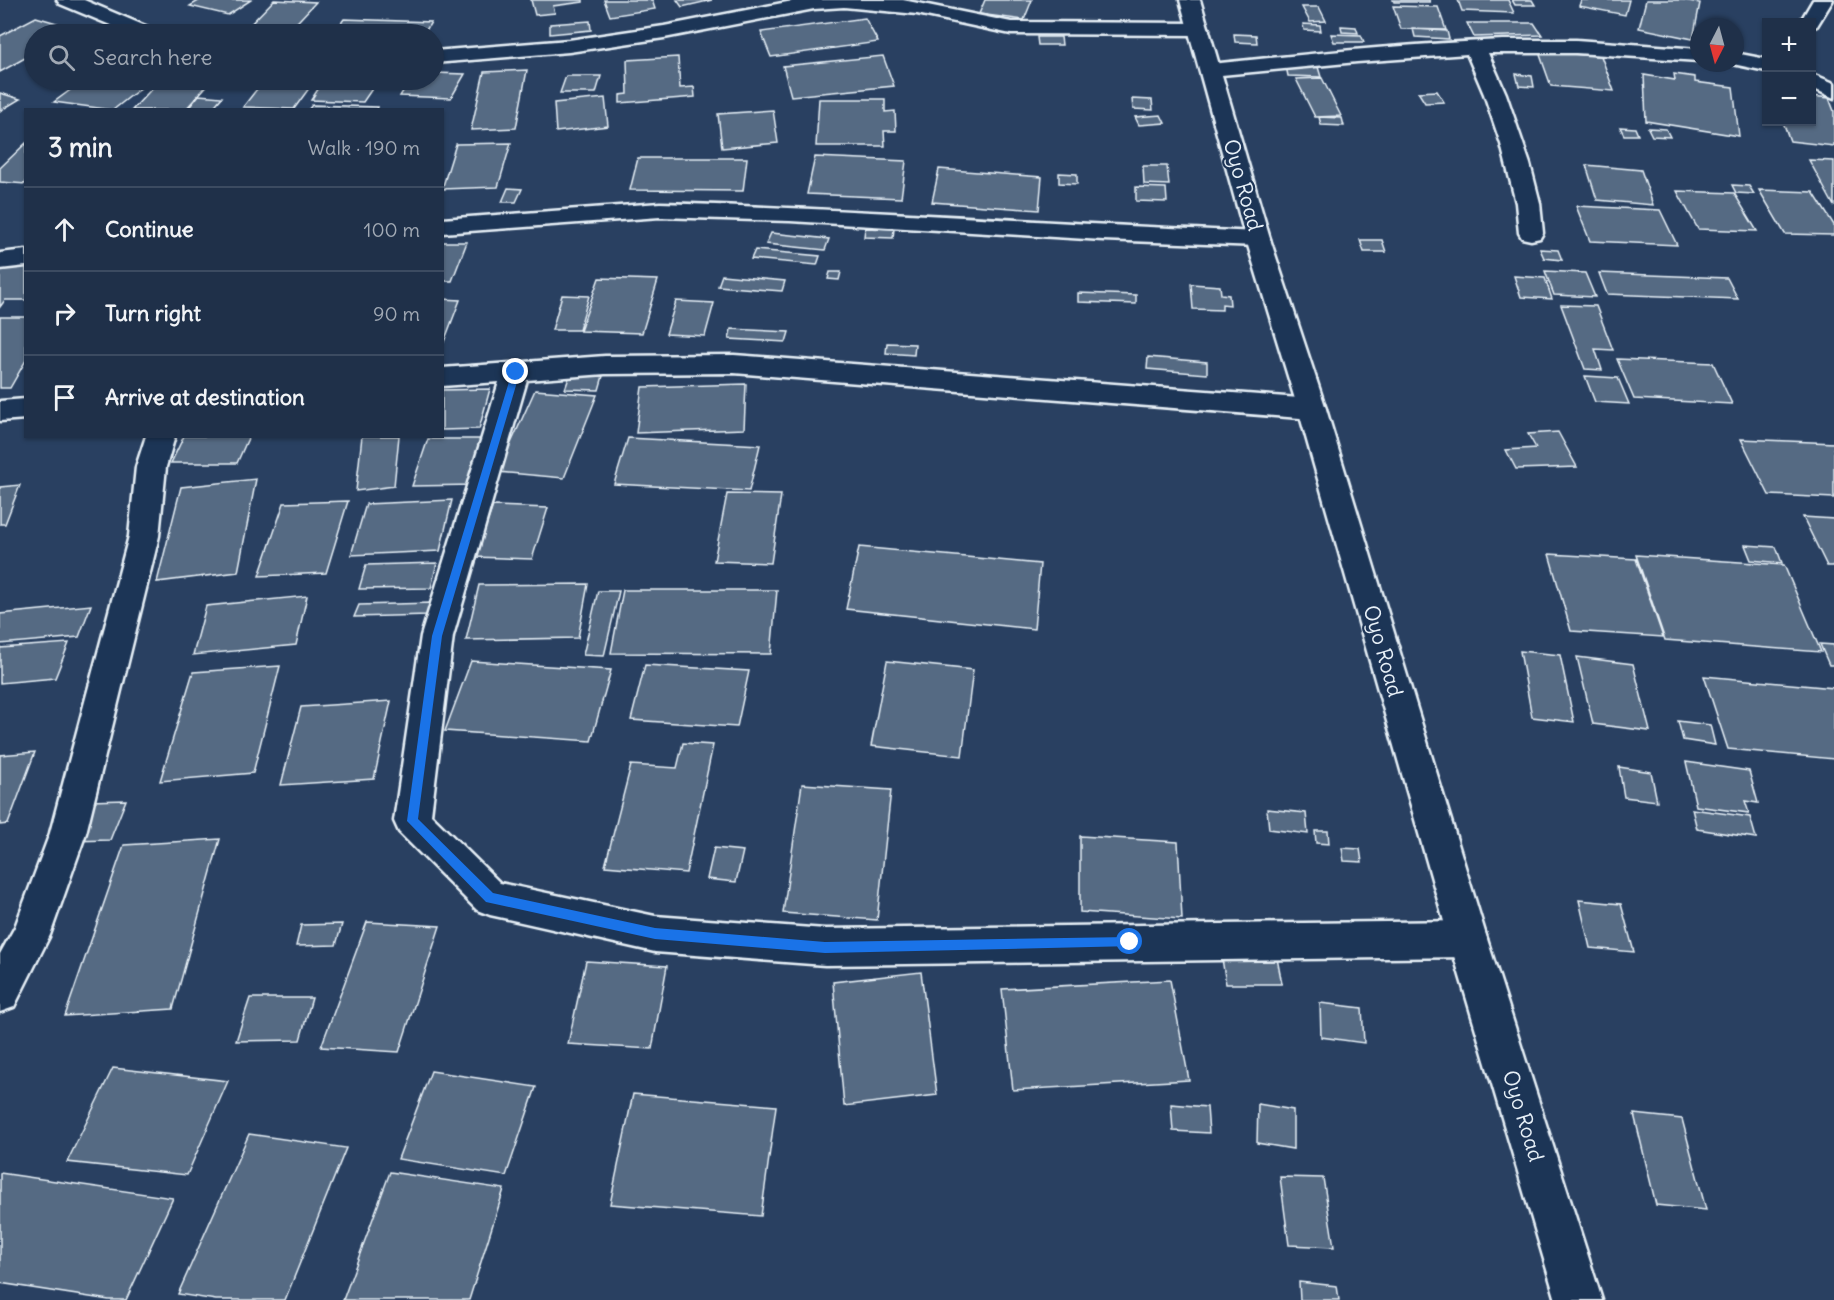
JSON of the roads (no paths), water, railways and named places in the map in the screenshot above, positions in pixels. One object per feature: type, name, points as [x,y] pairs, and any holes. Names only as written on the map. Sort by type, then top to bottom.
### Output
[{"type":"main road","points":[[68,0],[124,24]]},
{"type":"main road","points":[[1812,18],[1823,0]]},
{"type":"main road","points":[[444,56],[568,46],[664,32],[814,3],[844,1],[918,8],[1011,28],[1195,14]]},
{"type":"main road","name":"Oyo Road","points":[[1195,14],[1258,239],[1312,409],[1468,939],[1579,1300]]},
{"type":"main road","points":[[1211,70],[1326,58],[1505,46],[1630,49],[1690,54]]},
{"type":"main road","points":[[1476,47],[1480,67],[1494,92],[1514,154],[1524,190],[1531,233]]},
{"type":"main road","points":[[1744,61],[1762,64]]},
{"type":"main road","points":[[1816,82],[1834,91]]},
{"type":"main road","points":[[444,226],[563,215],[660,210],[790,214],[1103,233],[1258,239]]},
{"type":"main road","points":[[0,261],[24,258]]},
{"type":"main road","points":[[444,377],[605,365],[734,364],[1312,409]]},
{"type":"main road","points":[[516,372],[437,636],[412,821],[490,898],[655,933],[825,947],[1468,939]]},
{"type":"main road","points":[[0,411],[24,409]]},
{"type":"main road","points":[[0,993],[31,935],[68,833],[144,536],[151,467],[157,438]]}]
